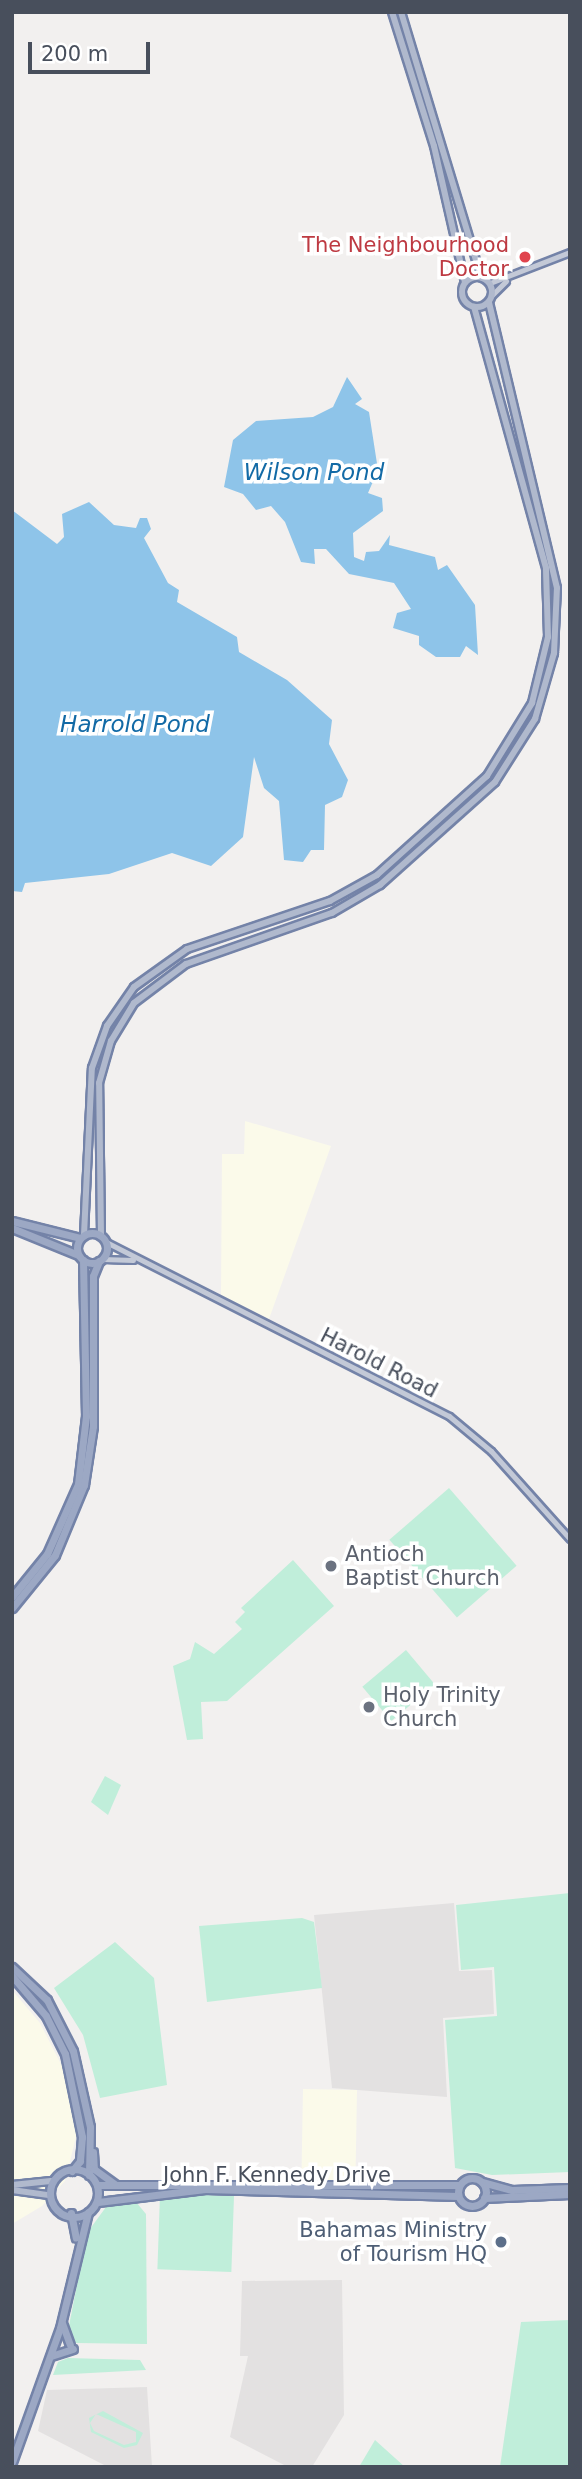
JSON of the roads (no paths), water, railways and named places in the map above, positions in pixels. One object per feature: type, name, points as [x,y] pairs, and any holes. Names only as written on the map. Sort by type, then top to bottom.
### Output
[{"type":"highway","points":[[12,1221],[82,1237],[103,1239],[101,1260],[93,1276],[93,1426],[83,1492],[55,1555],[12,1608]]},
{"type":"highway","points":[[12,1228],[81,1258],[101,1260]]},
{"type":"highway","points":[[12,1597],[47,1554],[78,1484],[86,1425],[82,1237]]},
{"type":"highway","points":[[12,1967],[47,2000],[68,2038],[90,2127],[94,2169],[124,2188]]},
{"type":"highway","points":[[12,1976],[46,2016],[65,2054],[82,2137],[80,2161],[72,2171],[51,2181],[49,2195],[57,2209],[71,2213],[88,2212]]},
{"type":"highway","points":[[89,2175],[90,2127]]},
{"type":"highway","points":[[12,2462],[62,2323],[76,2246],[88,2212],[98,2202],[98,2185],[89,2175],[72,2171]]},
{"type":"highway","name":"John F. Kennedy Drive","points":[[98,2185],[124,2188],[459,2185],[470,2178],[512,2190],[570,2188]]},
{"type":"highway","points":[[482,2182],[484,2198]]},
{"type":"highway","points":[[458,2196],[459,2185]]},
{"type":"highway","name":"John F. Kennedy Drive","points":[[98,2202],[205,2189],[458,2196],[469,2206],[484,2198],[570,2194]]},
{"type":"highway","points":[[71,2213],[76,2246]]},
{"type":"highway","points":[[49,2359],[72,2347],[62,2323]]},
{"type":"main road","points":[[82,1237],[89,1082],[103,1034],[128,995],[187,949],[330,901],[377,875],[487,776],[532,703],[548,637],[546,568],[474,307],[463,297],[466,283],[434,146],[392,12]]},
{"type":"main road","points":[[401,12],[481,277],[490,283],[509,279],[570,252]]},
{"type":"main road","points":[[466,283],[481,277]]},
{"type":"main road","points":[[103,1239],[99,1083],[111,1041],[134,1003],[186,964],[332,913],[380,885],[488,789],[535,719],[554,653],[557,588],[489,303],[492,295],[509,279]]},
{"type":"main road","points":[[490,283],[492,295]]},
{"type":"main road","points":[[474,307],[489,303]]},
{"type":"main road","name":"Harold Road","points":[[103,1239],[139,1262],[454,1420],[491,1451],[570,1539]]},
{"type":"main road","name":"Harold Road","points":[[101,1260],[139,1262]]},
{"type":"main road","points":[[12,2185],[51,2181]]},
{"type":"main road","points":[[12,2190],[49,2195]]},
{"type":"water","name":"Wilson Pond","points":[[347,377],[362,399],[355,404],[369,412],[378,470],[368,493],[382,498],[383,511],[353,533],[354,557],[364,561],[366,552],[379,551],[390,535],[389,545],[435,557],[438,570],[447,565],[475,605],[478,655],[466,646],[460,657],[436,657],[419,645],[419,636],[393,628],[397,613],[411,609],[394,583],[349,574],[326,549],[314,549],[315,564],[301,562],[285,522],[271,506],[256,510],[243,494],[224,487],[233,440],[256,421],[313,417],[333,407]]},
{"type":"water","name":"Harrold Pond","points":[[89,502],[114,525],[136,528],[140,518],[147,518],[151,529],[144,538],[168,583],[179,590],[177,602],[237,637],[239,652],[287,680],[332,720],[329,744],[348,780],[342,797],[325,805],[324,850],[311,850],[303,862],[284,860],[279,801],[264,788],[254,757],[243,837],[211,866],[172,853],[109,874],[25,883],[22,892],[12,891],[12,510],[57,544],[64,537],[62,514]]},
{"type":"place","name":"The Neighbourhood Doctor","points":[[525,257]]},
{"type":"place","name":"Antioch Baptist Church","points":[[331,1566]]},
{"type":"place","name":"Holy Trinity Church","points":[[369,1707]]},
{"type":"place","name":"Bahamas Ministry of Tourism HQ","points":[[501,2242]]}]
